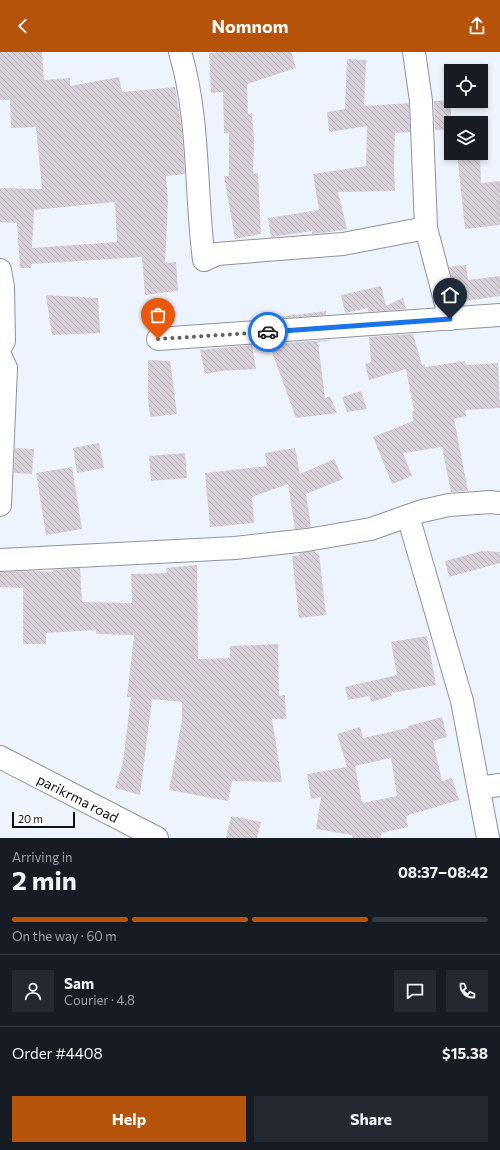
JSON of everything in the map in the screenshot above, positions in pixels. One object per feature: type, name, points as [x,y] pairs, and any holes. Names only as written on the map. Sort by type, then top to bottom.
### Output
[{"type":"street","points":[[180,52],[187,76],[198,178],[204,260],[217,254],[343,244],[426,228]]},
{"type":"street","points":[[414,52],[420,101],[426,228],[450,319]]},
{"type":"street","points":[[0,270],[3,287],[4,341],[0,348]]},
{"type":"street","points":[[158,339],[500,315]]},
{"type":"street","points":[[0,355],[6,368],[0,505]]},
{"type":"street","points":[[0,560],[235,548],[300,541],[371,529],[408,516],[449,505],[490,502],[500,503]]},
{"type":"street","points":[[408,516],[462,701],[488,838]]},
{"type":"street","name":"parikrma road","points":[[0,757],[157,838]]},
{"type":"street","points":[[478,788],[500,786]]},
{"type":"building","points":[[0,52],[42,52],[44,80],[70,78],[70,86],[119,77],[122,92],[175,87],[182,130],[185,174],[166,176],[168,202],[165,263],[176,262],[178,291],[145,295],[142,257],[32,264],[31,268],[20,268],[17,223],[0,222],[0,188],[42,189],[36,127],[11,128],[10,100],[0,100]],"holes":[[[115,202],[117,242],[32,248],[34,210]]]},
{"type":"building","points":[[291,52],[296,68],[247,84],[248,114],[252,113],[254,140],[253,174],[258,173],[261,234],[235,239],[224,176],[229,176],[229,133],[224,133],[223,92],[211,93],[209,53]]},
{"type":"building","points":[[347,59],[366,60],[364,106],[409,103],[410,132],[395,133],[395,191],[338,192],[347,229],[312,234],[312,231],[271,237],[268,218],[319,210],[313,174],[366,166],[367,126],[329,132],[327,112],[345,109]]},
{"type":"building","points":[[444,100],[444,108],[451,108],[451,116],[444,116],[444,129],[435,130],[434,101]]},
{"type":"building","points":[[458,160],[480,160],[481,183],[500,181],[500,225],[465,229]]},
{"type":"building","points":[[466,265],[468,280],[500,276],[500,296],[458,302],[449,267]]},
{"type":"building","points":[[381,286],[386,306],[403,298],[406,309],[368,312],[368,308],[345,313],[341,295]]},
{"type":"building","points":[[46,295],[98,298],[100,333],[52,335]]},
{"type":"building","points":[[326,311],[326,315],[270,319],[295,314]]},
{"type":"building","points":[[413,334],[422,365],[425,364],[425,367],[465,361],[466,365],[498,363],[500,408],[465,410],[466,416],[454,419],[468,491],[451,492],[442,447],[403,453],[412,476],[392,484],[373,437],[413,421],[412,412],[414,411],[406,369],[369,380],[365,364],[371,362],[369,337]]},
{"type":"building","points":[[329,340],[318,342],[325,398],[330,396],[337,413],[296,418],[269,344]]},
{"type":"building","points":[[252,345],[256,369],[221,371],[205,374],[200,350]]},
{"type":"building","points":[[148,360],[170,361],[177,414],[150,417],[148,398]]},
{"type":"building","points":[[361,391],[367,409],[347,412],[342,397]]},
{"type":"building","points":[[99,443],[104,468],[77,473],[73,448]]},
{"type":"building","points":[[15,448],[34,449],[32,474],[14,473]]},
{"type":"building","points":[[295,448],[300,474],[334,459],[343,479],[306,494],[311,527],[295,529],[288,484],[252,497],[254,523],[210,527],[205,473],[267,466],[265,453]]},
{"type":"building","points":[[185,453],[187,478],[151,481],[149,456]]},
{"type":"building","points":[[72,467],[82,529],[46,535],[36,473]]},
{"type":"building","points":[[315,551],[316,554],[319,553],[326,615],[299,618],[292,556],[300,555],[299,553]]},
{"type":"building","points":[[482,551],[500,552],[500,563],[449,577],[445,561]]},
{"type":"building","points":[[197,565],[198,659],[230,658],[230,646],[278,644],[279,696],[285,695],[286,719],[272,719],[282,782],[232,781],[228,801],[169,790],[182,721],[182,702],[152,699],[140,795],[115,788],[123,762],[131,697],[127,697],[134,635],[96,634],[96,630],[46,633],[46,644],[23,644],[23,588],[0,587],[0,572],[53,572],[53,570],[80,568],[82,602],[132,603],[131,574],[167,573],[166,568]]},
{"type":"building","points":[[427,636],[436,685],[391,693],[392,696],[371,702],[370,696],[348,700],[345,687],[397,675],[391,642]]},
{"type":"building","points":[[442,717],[447,737],[433,741],[442,781],[452,778],[459,800],[406,816],[408,827],[381,833],[381,838],[353,838],[352,835],[316,829],[321,797],[311,799],[307,774],[347,767],[337,734],[360,727],[363,738],[408,728],[408,726]],"holes":[[[391,758],[397,796],[362,803],[355,766]]]},
{"type":"building","points":[[231,816],[261,822],[257,838],[226,838]]},
{"type":"way so far","points":[[158,339],[268,332]]},
{"type":"route","points":[[268,332],[450,319]]}]
